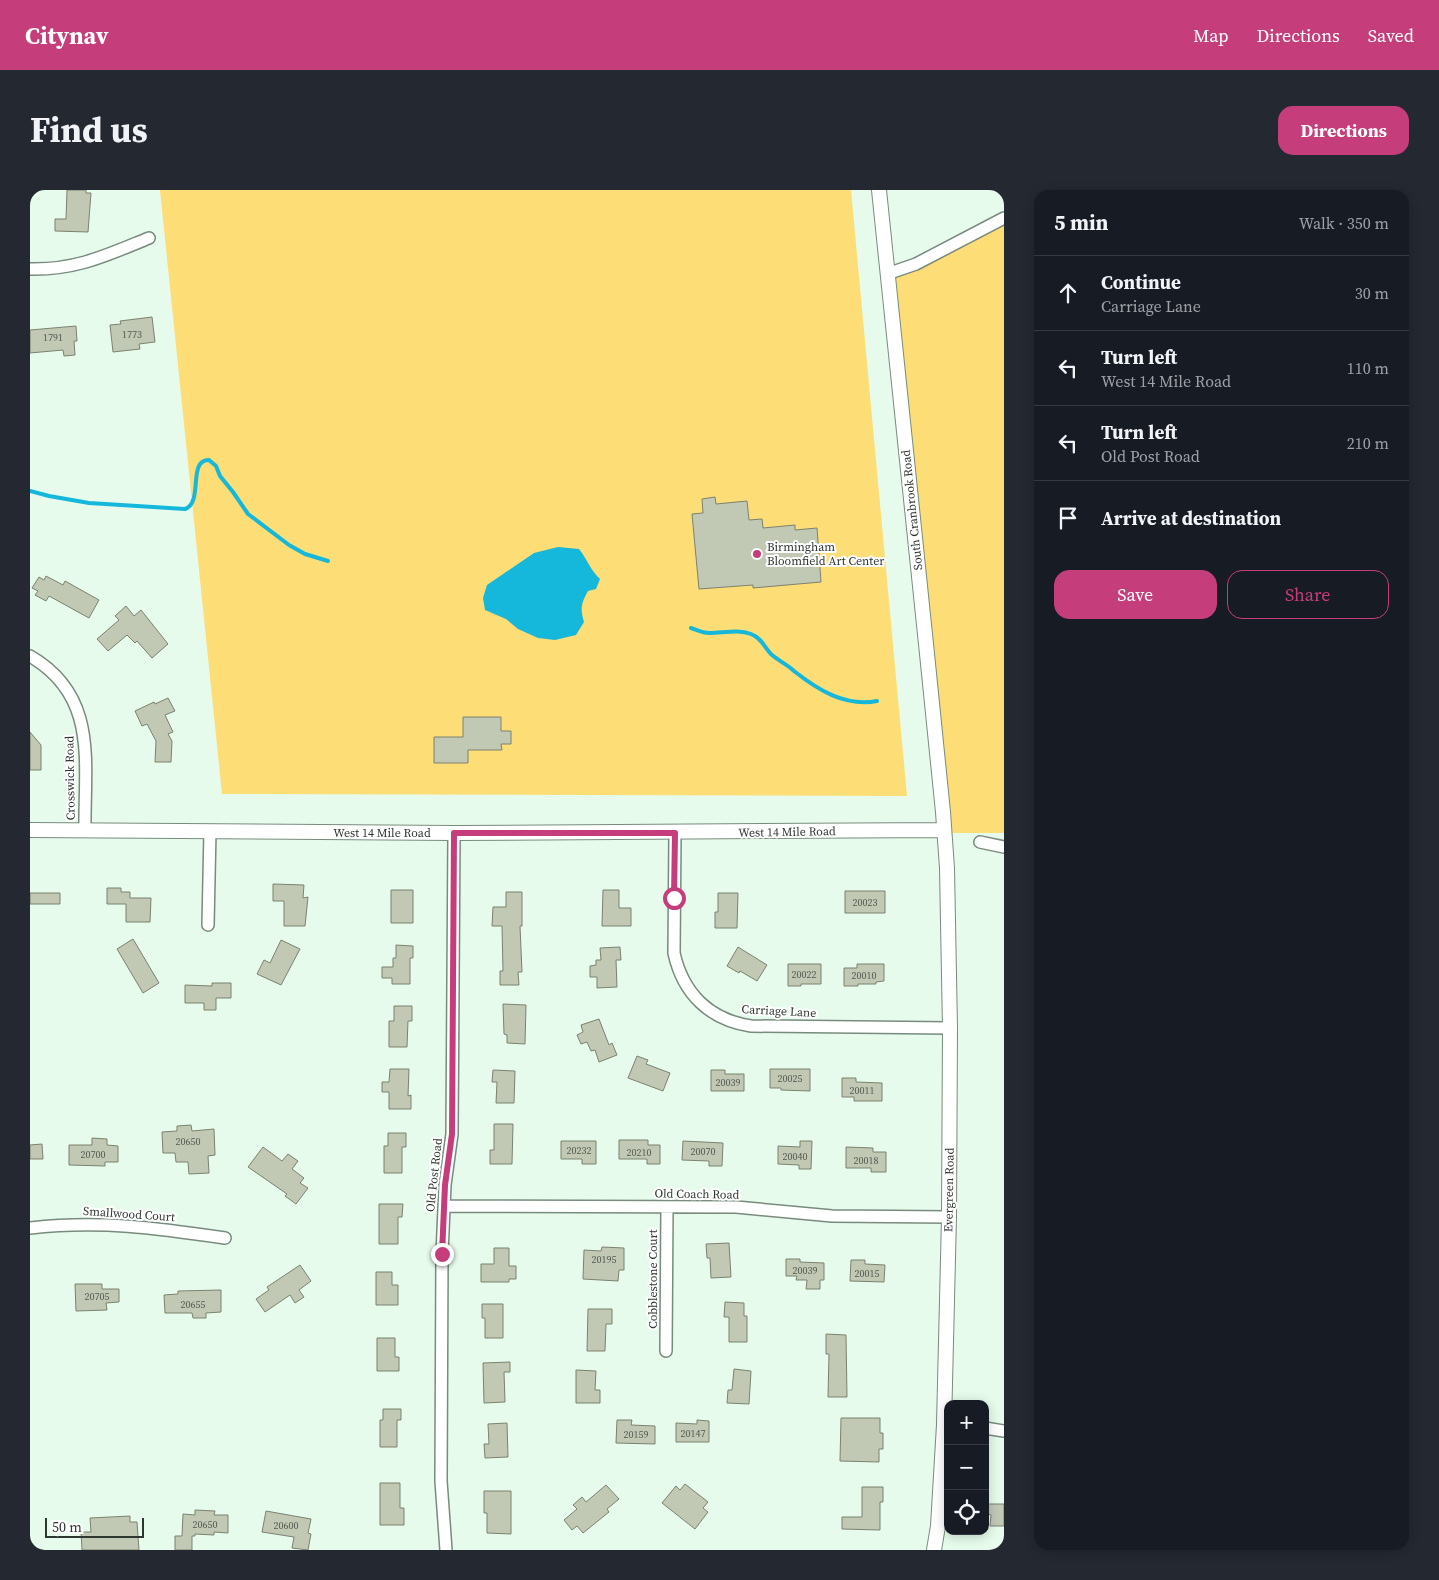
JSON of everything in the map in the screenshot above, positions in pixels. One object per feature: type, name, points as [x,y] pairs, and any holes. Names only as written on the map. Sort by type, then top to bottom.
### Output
[{"type":"street","name":"South Cranbrook Road","points":[[879,190],[944,830]]},
{"type":"street","points":[[887,274],[922,261],[1004,218]]},
{"type":"street","points":[[30,269],[52,269],[81,264],[149,238]]},
{"type":"street","name":"Crosswick Road","points":[[30,656],[65,685],[80,714],[85,746],[85,830]]},
{"type":"street","name":"West 14 Mile Road","points":[[30,830],[675,833],[944,830]]},
{"type":"street","name":"Evergreen Road","points":[[944,830],[950,950],[946,1400]]},
{"type":"street","points":[[208,925],[210,831]]},
{"type":"street","name":"Old Post Road","points":[[446,1550],[442,1507],[441,1451],[444,1206],[452,1117],[454,833]]},
{"type":"street","name":"Carriage Lane","points":[[675,833],[674,954],[677,966],[688,989],[703,1007],[724,1019],[751,1026],[950,1028]]},
{"type":"street","points":[[980,842],[1004,847]]},
{"type":"street","name":"Old Coach Road","points":[[444,1206],[736,1207],[832,1216],[949,1218]]},
{"type":"street","name":"Cobblestone Court","points":[[666,1350],[667,1207]]},
{"type":"street","name":"Smallwood Court","points":[[30,1228],[74,1224],[108,1224],[225,1238]]},
{"type":"street","points":[[989,1429],[1004,1431]]},
{"type":"street","name":"Evergreen Road","points":[[934,1550],[938,1526],[944,1445]]},
{"type":"shaded area","points":[[160,190],[851,190],[907,796],[222,794]]},
{"type":"shaded area","points":[[1004,215],[1004,833],[948,833],[895,273]]},
{"type":"water","points":[[558,547],[579,549],[600,579],[596,589],[588,591],[584,599],[582,613],[584,622],[576,635],[555,640],[538,638],[518,629],[506,619],[485,610],[483,598],[487,585],[534,553]]},
{"type":"building","points":[[67,190],[86,190],[86,193],[91,193],[88,232],[55,231],[55,219],[66,219]]},
{"type":"building","points":[[152,317],[155,342],[139,344],[140,349],[113,352],[110,325],[121,324],[120,321]]},
{"type":"building","points":[[76,326],[77,341],[74,341],[75,355],[64,356],[63,350],[30,353],[30,330]]},
{"type":"building","name":"Birmingham Bloomfield Art Center","points":[[715,497],[716,504],[747,501],[749,520],[762,519],[763,528],[795,525],[795,530],[817,528],[821,582],[753,588],[753,585],[699,589],[692,514],[703,513],[702,499]]},
{"type":"building","points":[[46,576],[63,585],[65,581],[99,600],[89,618],[49,596],[46,601],[35,595],[38,591],[32,588],[39,577],[44,580]]},
{"type":"building","points":[[126,606],[134,616],[141,610],[168,644],[152,658],[137,641],[135,643],[127,635],[108,651],[97,639],[119,620],[115,616]]},
{"type":"building","points":[[168,698],[175,711],[165,715],[173,732],[168,734],[172,741],[171,762],[155,762],[156,741],[147,724],[142,726],[135,711]]},
{"type":"building","points":[[463,717],[501,717],[501,731],[511,731],[511,744],[501,744],[502,750],[468,750],[468,763],[434,763],[434,737],[463,737]]},
{"type":"building","points":[[30,732],[41,745],[41,770],[30,770]]},
{"type":"building","points":[[273,884],[304,885],[303,898],[308,897],[305,926],[284,926],[284,901],[273,901]]},
{"type":"building","points":[[107,888],[121,888],[121,892],[130,892],[130,898],[151,898],[150,922],[126,922],[126,904],[107,904]]},
{"type":"building","points":[[391,890],[413,890],[413,923],[391,923]]},
{"type":"building","points":[[603,890],[619,890],[619,908],[631,908],[631,926],[602,926]]},
{"type":"building","points":[[845,891],[885,891],[885,913],[845,913]]},
{"type":"building","points":[[506,892],[522,892],[522,926],[520,926],[522,972],[518,972],[519,985],[500,985],[500,971],[503,971],[502,926],[492,926],[493,907],[506,907]]},
{"type":"building","points":[[30,893],[60,893],[60,904],[30,904]]},
{"type":"building","points":[[718,893],[738,893],[737,928],[715,928],[715,912],[718,912]]},
{"type":"building","points":[[133,939],[159,983],[143,993],[117,949]]},
{"type":"building","points":[[281,940],[300,949],[281,985],[257,974],[264,960],[270,963]]},
{"type":"building","points":[[396,945],[413,946],[413,958],[410,958],[410,984],[392,984],[392,978],[382,978],[382,967],[393,967],[393,958],[396,958]]},
{"type":"building","points":[[620,947],[621,960],[616,960],[617,987],[597,988],[597,977],[590,977],[590,966],[596,965],[596,960],[601,960],[600,948]]},
{"type":"building","points":[[738,947],[767,965],[757,981],[727,966]]},
{"type":"building","points":[[788,964],[821,964],[821,984],[788,986]]},
{"type":"building","points":[[857,964],[884,964],[884,981],[876,982],[876,984],[844,986],[844,968],[857,968]]},
{"type":"building","points":[[212,983],[231,983],[231,998],[216,998],[216,1010],[204,1010],[204,1003],[185,1003],[185,985],[212,986]]},
{"type":"building","points":[[503,1004],[526,1005],[525,1044],[507,1043],[507,1035],[504,1034]]},
{"type":"building","points":[[394,1006],[412,1006],[412,1021],[408,1021],[407,1047],[389,1047],[389,1021],[394,1021]]},
{"type":"building","points":[[599,1019],[609,1045],[612,1043],[617,1055],[599,1062],[595,1050],[591,1051],[587,1042],[581,1044],[577,1035],[583,1032],[581,1025]]},
{"type":"building","points":[[637,1056],[648,1060],[646,1064],[670,1073],[663,1091],[628,1078]]},
{"type":"building","points":[[390,1069],[409,1069],[408,1096],[411,1095],[411,1109],[389,1109],[389,1092],[382,1092],[382,1082],[389,1082]]},
{"type":"building","points":[[770,1069],[810,1069],[810,1091],[770,1088]]},
{"type":"building","points":[[493,1070],[515,1071],[514,1103],[496,1103],[497,1082],[492,1082]]},
{"type":"building","points":[[711,1070],[725,1070],[725,1074],[744,1074],[744,1091],[711,1091]]},
{"type":"building","points":[[842,1078],[856,1078],[856,1082],[882,1083],[882,1101],[854,1101],[854,1097],[842,1097]]},
{"type":"building","points":[[494,1124],[513,1124],[512,1164],[490,1164],[490,1150],[494,1150]]},
{"type":"building","points":[[191,1125],[192,1131],[214,1129],[215,1155],[208,1156],[209,1173],[189,1174],[188,1162],[176,1162],[175,1153],[163,1153],[162,1132],[177,1131],[177,1126]]},
{"type":"building","points":[[388,1133],[406,1133],[406,1147],[402,1147],[402,1173],[384,1173],[384,1146],[388,1146]]},
{"type":"building","points":[[92,1138],[107,1139],[107,1145],[118,1146],[118,1162],[105,1162],[105,1166],[69,1165],[69,1145],[92,1145]]},
{"type":"building","points":[[619,1140],[648,1140],[648,1145],[660,1145],[660,1164],[647,1164],[647,1159],[619,1159]]},
{"type":"building","points":[[561,1141],[596,1141],[596,1164],[582,1164],[582,1159],[561,1159]]},
{"type":"building","points":[[683,1141],[723,1143],[722,1166],[709,1166],[709,1161],[682,1160]]},
{"type":"building","points":[[800,1141],[812,1141],[811,1169],[799,1169],[799,1165],[778,1164],[778,1146],[800,1147]]},
{"type":"building","points":[[42,1144],[43,1159],[30,1159],[30,1145]]},
{"type":"building","points":[[263,1147],[282,1161],[288,1154],[298,1161],[292,1169],[304,1178],[300,1183],[308,1188],[296,1204],[285,1196],[287,1194],[248,1167]]},
{"type":"building","points":[[846,1147],[873,1148],[873,1152],[886,1152],[886,1172],[871,1172],[871,1168],[846,1168]]},
{"type":"building","points":[[379,1204],[403,1204],[402,1217],[398,1217],[398,1244],[379,1244]]},
{"type":"building","points":[[729,1243],[731,1277],[711,1278],[710,1258],[707,1258],[706,1244]]},
{"type":"building","points":[[602,1247],[624,1248],[624,1270],[619,1270],[618,1281],[583,1279],[584,1250],[601,1251]]},
{"type":"building","points":[[494,1248],[509,1248],[509,1266],[516,1266],[516,1279],[509,1279],[509,1282],[481,1282],[481,1264],[494,1264]]},
{"type":"building","points":[[786,1259],[800,1259],[800,1262],[824,1263],[824,1280],[820,1280],[820,1289],[806,1289],[807,1280],[796,1280],[797,1276],[786,1276]]},
{"type":"building","points":[[851,1260],[865,1260],[865,1264],[885,1265],[884,1282],[850,1281]]},
{"type":"building","points":[[300,1265],[311,1281],[299,1290],[304,1297],[295,1303],[290,1295],[265,1312],[256,1299],[269,1290],[267,1287]]},
{"type":"building","points":[[376,1272],[392,1272],[392,1285],[398,1285],[398,1305],[376,1305]]},
{"type":"building","points":[[75,1284],[102,1284],[102,1289],[119,1289],[119,1302],[106,1303],[107,1310],[76,1311]]},
{"type":"building","points":[[221,1290],[221,1312],[206,1313],[206,1318],[193,1318],[192,1313],[165,1313],[164,1295],[178,1294],[178,1291]]},
{"type":"building","points":[[725,1302],[744,1303],[744,1316],[747,1316],[747,1342],[729,1342],[729,1317],[724,1317]]},
{"type":"building","points":[[482,1304],[503,1304],[503,1338],[485,1338],[485,1318],[482,1318]]},
{"type":"building","points":[[588,1309],[612,1309],[612,1324],[606,1324],[605,1351],[587,1351]]},
{"type":"building","points":[[826,1334],[846,1335],[847,1397],[828,1397],[829,1354],[826,1354]]},
{"type":"building","points":[[377,1338],[395,1338],[395,1357],[399,1357],[399,1371],[377,1371]]},
{"type":"building","points":[[510,1362],[510,1372],[504,1372],[505,1402],[484,1403],[483,1363]]},
{"type":"building","points":[[734,1369],[751,1371],[749,1404],[727,1403],[728,1390],[732,1390]]},
{"type":"building","points":[[576,1370],[596,1371],[595,1390],[600,1390],[600,1403],[576,1403]]},
{"type":"building","points":[[383,1409],[401,1409],[401,1420],[397,1420],[397,1447],[380,1447],[380,1420],[383,1420]]},
{"type":"building","points":[[841,1418],[880,1418],[880,1433],[883,1433],[883,1449],[879,1449],[879,1462],[840,1461]]},
{"type":"building","points":[[617,1420],[632,1420],[631,1425],[655,1426],[655,1444],[616,1443]]},
{"type":"building","points":[[697,1420],[709,1421],[709,1442],[676,1442],[676,1423],[697,1424]]},
{"type":"building","points":[[507,1423],[508,1457],[485,1458],[484,1444],[489,1444],[488,1424]]},
{"type":"building","points":[[380,1483],[400,1483],[400,1508],[404,1508],[404,1525],[380,1525]]},
{"type":"building","points":[[685,1484],[708,1502],[703,1508],[708,1512],[695,1529],[662,1503],[676,1486],[680,1490]]},
{"type":"building","points":[[606,1485],[619,1499],[607,1509],[609,1512],[583,1533],[577,1526],[572,1530],[564,1520],[577,1509],[573,1505],[582,1497],[586,1502]]},
{"type":"building","points":[[862,1487],[883,1487],[883,1502],[880,1502],[880,1530],[842,1529],[842,1517],[862,1517]]},
{"type":"building","points":[[484,1491],[511,1491],[511,1534],[487,1533],[487,1513],[484,1513]]},
{"type":"building","points":[[989,1504],[1004,1504],[1004,1526],[990,1526],[991,1515],[989,1514]]},
{"type":"building","points":[[195,1510],[215,1511],[214,1515],[228,1515],[228,1533],[214,1532],[214,1535],[195,1534],[195,1536],[192,1536],[192,1550],[175,1550],[175,1536],[182,1536],[183,1514],[195,1515]]},
{"type":"building","points":[[266,1511],[311,1519],[308,1533],[311,1534],[308,1550],[292,1548],[294,1537],[262,1532]]},
{"type":"building","points":[[130,1516],[130,1522],[137,1522],[139,1550],[82,1550],[81,1532],[91,1532],[90,1518]]},
{"type":"waterway","points":[[30,491],[89,503],[185,509],[191,505],[194,498],[199,467],[202,462],[209,460],[216,466],[220,476],[248,514],[289,545],[305,554],[328,561]]},
{"type":"waterway","points":[[691,628],[707,633],[736,631],[751,634],[758,638],[775,657],[822,690],[854,702],[877,701]]},
{"type":"place","name":"Birmingham Bloomfield Art Center","points":[[757,554]]},
{"type":"route","points":[[442,1254],[445,1185],[452,1134],[454,833],[675,833],[674,898]]}]
